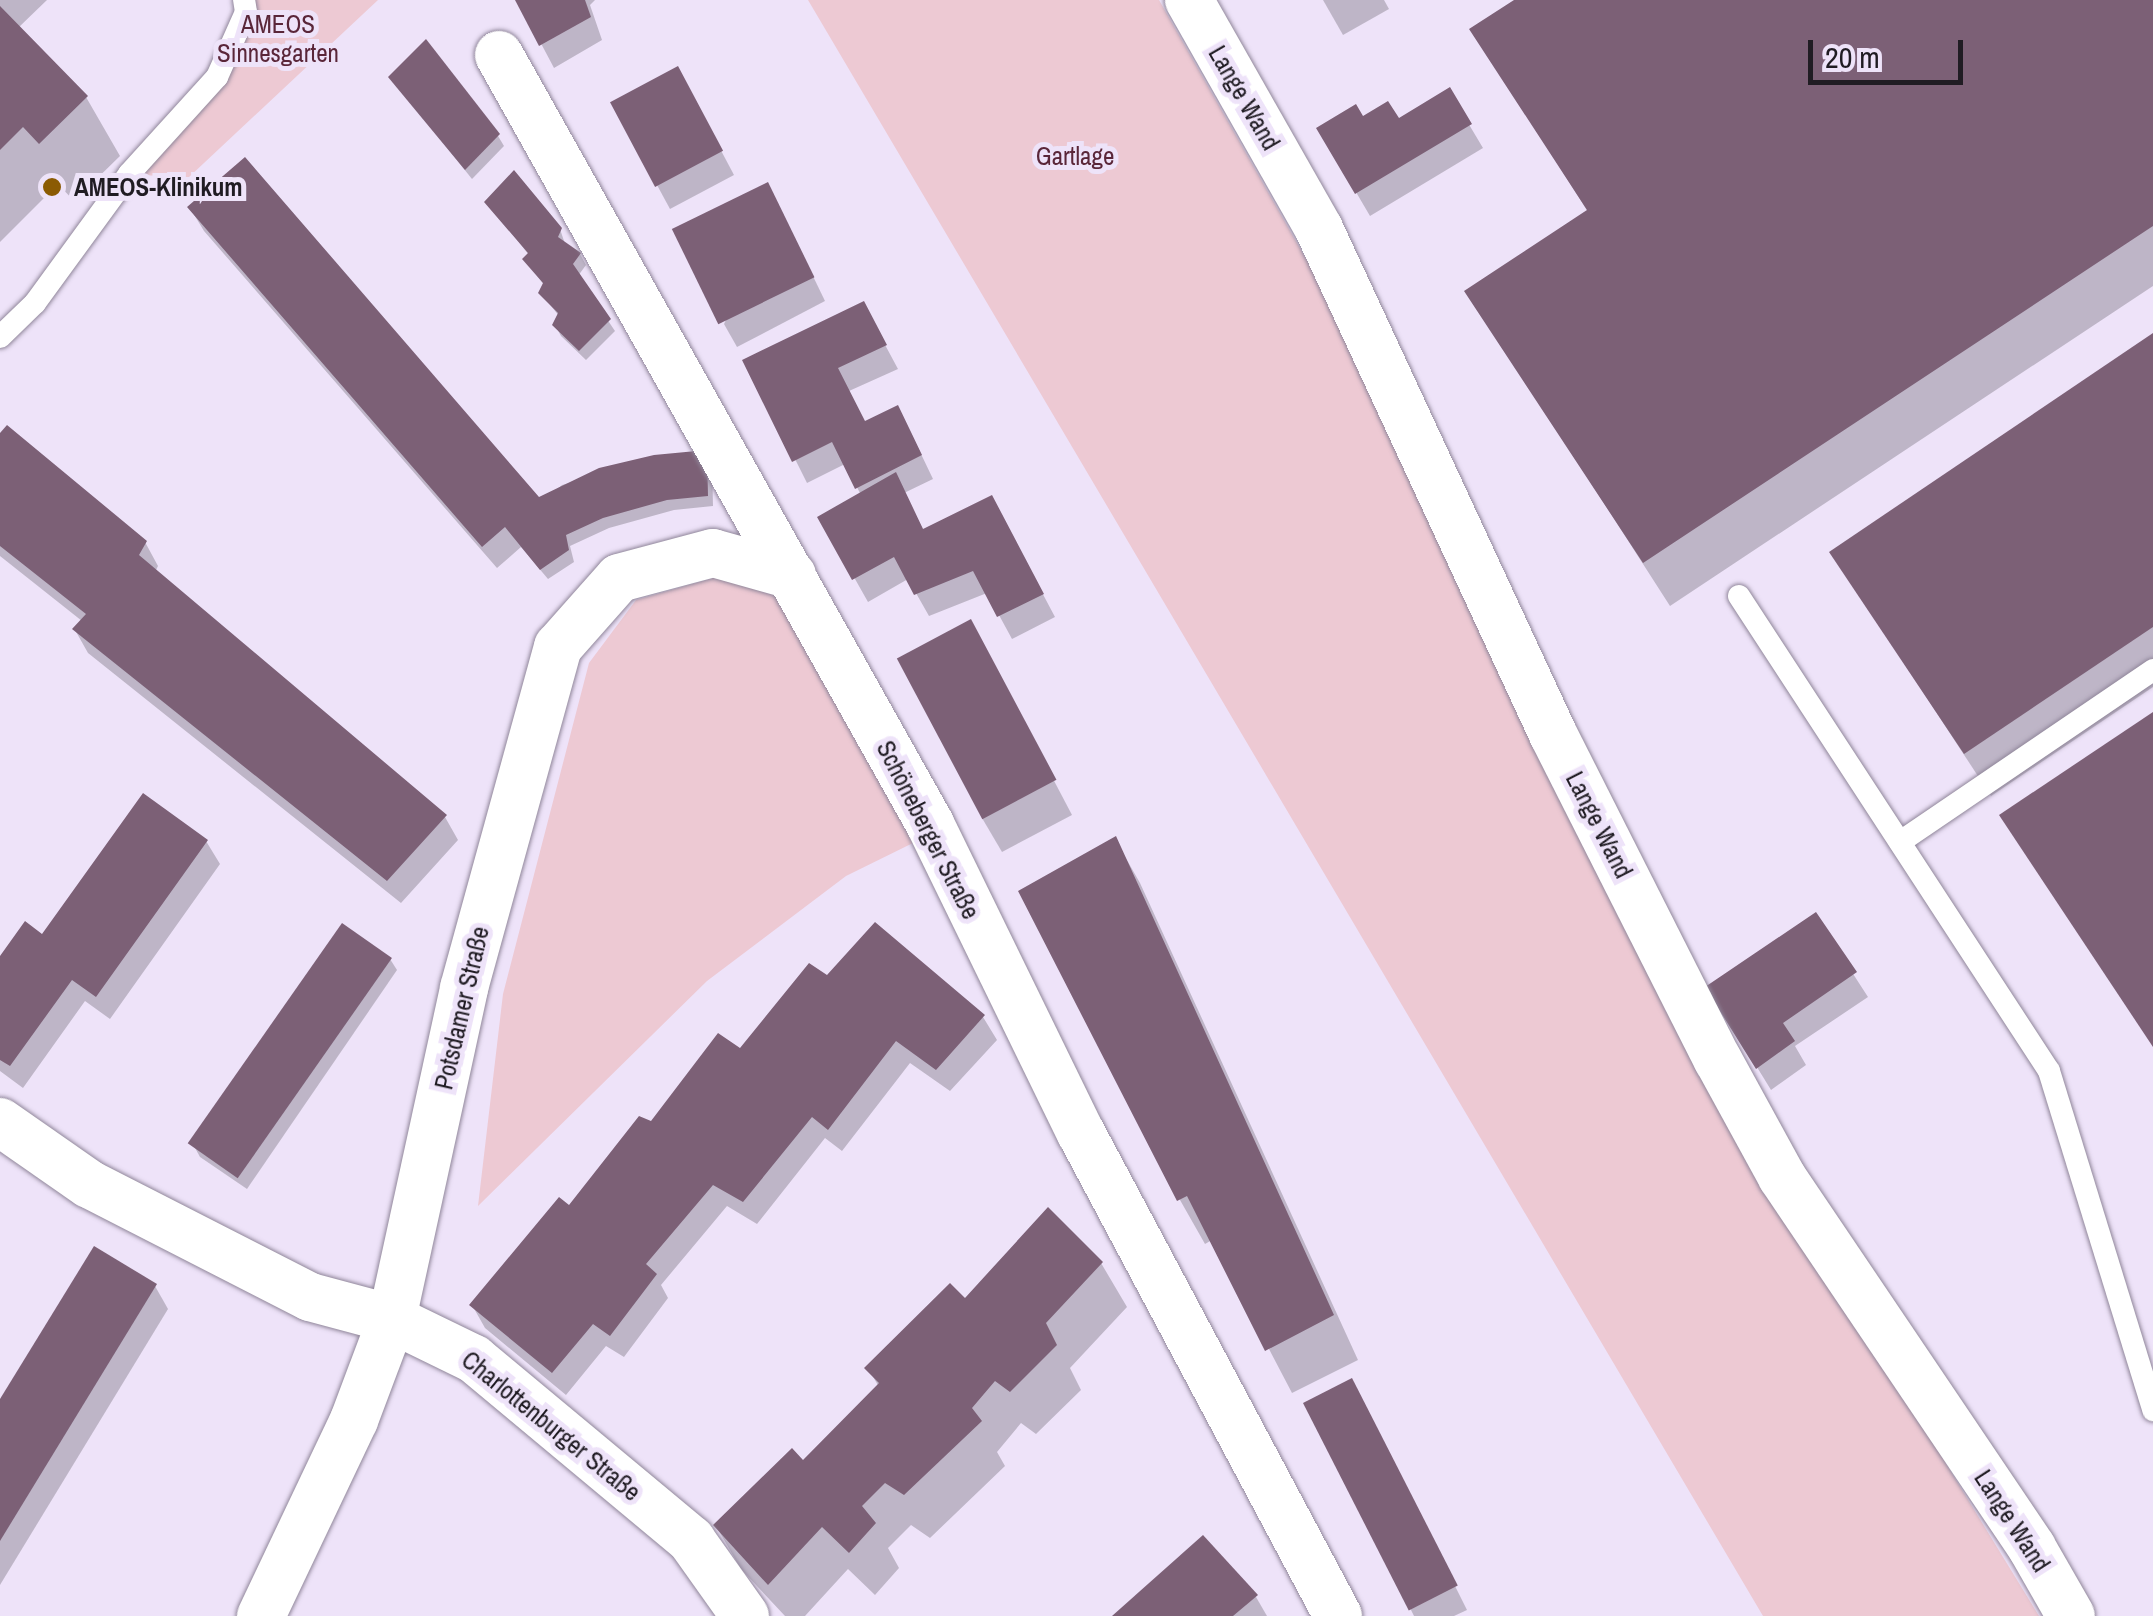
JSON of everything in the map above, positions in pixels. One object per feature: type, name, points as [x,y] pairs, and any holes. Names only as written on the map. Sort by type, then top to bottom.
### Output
[{"type":"street","name":"Lange Wand","points":[[1189,0],[1319,229],[1553,734],[1726,1075],[1782,1177],[2032,1548],[2071,1616]]},
{"type":"street","name":"Schöneberger Straße","points":[[499,55],[930,824],[1081,1133],[1338,1616]]},
{"type":"street","name":"Potsdamer Straße","points":[[261,1616],[354,1420],[392,1320],[464,988],[558,647],[619,578],[713,553],[792,575]]},
{"type":"street","name":"Charlottenburger Straße","points":[[0,1122],[89,1184],[310,1297],[392,1320],[474,1359],[691,1540],[744,1616]]},
{"type":"lane","points":[[0,337],[36,303],[129,174],[217,77],[246,12],[244,0]]},
{"type":"lane","points":[[1739,596],[2050,1070],[2153,1410]]},
{"type":"lane","points":[[1900,842],[2153,670]]},
{"type":"green space","name":"AMEOS Sinnesgarten","points":[[244,0],[378,0],[188,178],[129,174],[217,77]]},
{"type":"green space","name":"Gartlage","points":[[808,0],[1159,0],[1343,324],[1735,1118],[2039,1616],[1763,1616]]},
{"type":"green space","points":[[717,577],[780,596],[915,842],[846,876],[707,981],[478,1206],[503,994],[589,663],[636,600]]},
{"type":"building","points":[[515,0],[585,0],[591,17],[539,46]]},
{"type":"building","points":[[1514,0],[2153,0],[2153,226],[1643,563],[1464,291],[1587,210],[1469,29]]},
{"type":"building","points":[[0,6],[88,96],[39,144],[23,127],[0,150]]},
{"type":"building","points":[[426,39],[500,134],[465,170],[388,77]]},
{"type":"building","points":[[678,66],[723,151],[655,187],[610,102]]},
{"type":"building","points":[[1450,87],[1472,124],[1355,194],[1316,128],[1356,104],[1363,116],[1388,101],[1399,118]]},
{"type":"building","points":[[245,157],[539,497],[599,468],[654,455],[707,450],[708,496],[667,500],[603,518],[566,535],[569,550],[540,570],[505,527],[482,547],[187,207]]},
{"type":"building","points":[[514,170],[562,228],[558,237],[581,253],[573,264],[611,319],[579,351],[552,325],[558,313],[538,293],[543,283],[522,259],[528,253],[484,202]]},
{"type":"building","points":[[768,182],[814,277],[718,324],[672,229]]},
{"type":"building","points":[[864,301],[887,345],[838,368],[865,421],[898,405],[922,455],[855,489],[832,442],[792,462],[742,360]]},
{"type":"building","points":[[2153,333],[2153,627],[1964,754],[1829,552]]},
{"type":"building","points":[[7,425],[147,541],[139,555],[447,815],[387,881],[72,629],[86,614],[0,546],[0,433]]},
{"type":"building","points":[[896,472],[923,529],[992,495],[1044,594],[997,617],[973,571],[914,595],[894,557],[852,580],[817,517]]},
{"type":"building","points":[[971,619],[1056,780],[982,819],[897,658]]},
{"type":"building","points":[[2153,712],[2153,1047],[1999,815]]},
{"type":"building","points":[[143,793],[208,840],[96,997],[72,980],[10,1066],[0,1060],[0,956],[25,921],[42,934]]},
{"type":"building","points":[[1116,836],[1334,1315],[1265,1351],[1187,1196],[1177,1201],[1018,891]]},
{"type":"building","points":[[1816,912],[1857,972],[1783,1023],[1795,1041],[1756,1069],[1705,987]]},
{"type":"building","points":[[875,922],[985,1015],[936,1070],[896,1041],[828,1130],[812,1117],[743,1202],[713,1185],[646,1264],[657,1274],[610,1336],[593,1324],[552,1373],[469,1305],[559,1197],[569,1205],[639,1116],[651,1121],[718,1033],[740,1048],[809,963],[827,975]]},
{"type":"building","points":[[342,923],[392,958],[238,1178],[188,1143]]},
{"type":"building","points":[[1048,1207],[1103,1262],[1046,1323],[1057,1345],[1010,1392],[995,1381],[972,1408],[982,1421],[904,1495],[885,1483],[862,1506],[876,1523],[849,1553],[822,1527],[768,1585],[713,1525],[792,1448],[803,1460],[879,1383],[864,1368],[950,1283],[965,1298]]},
{"type":"building","points":[[94,1246],[157,1284],[0,1541],[0,1399]]},
{"type":"building","points":[[1352,1378],[1458,1586],[1409,1611],[1303,1403]]},
{"type":"building","points":[[1203,1535],[1258,1595],[1233,1616],[1112,1616]]},
{"type":"place","name":"AMEOS-Klinikum","points":[[52,187]]}]
